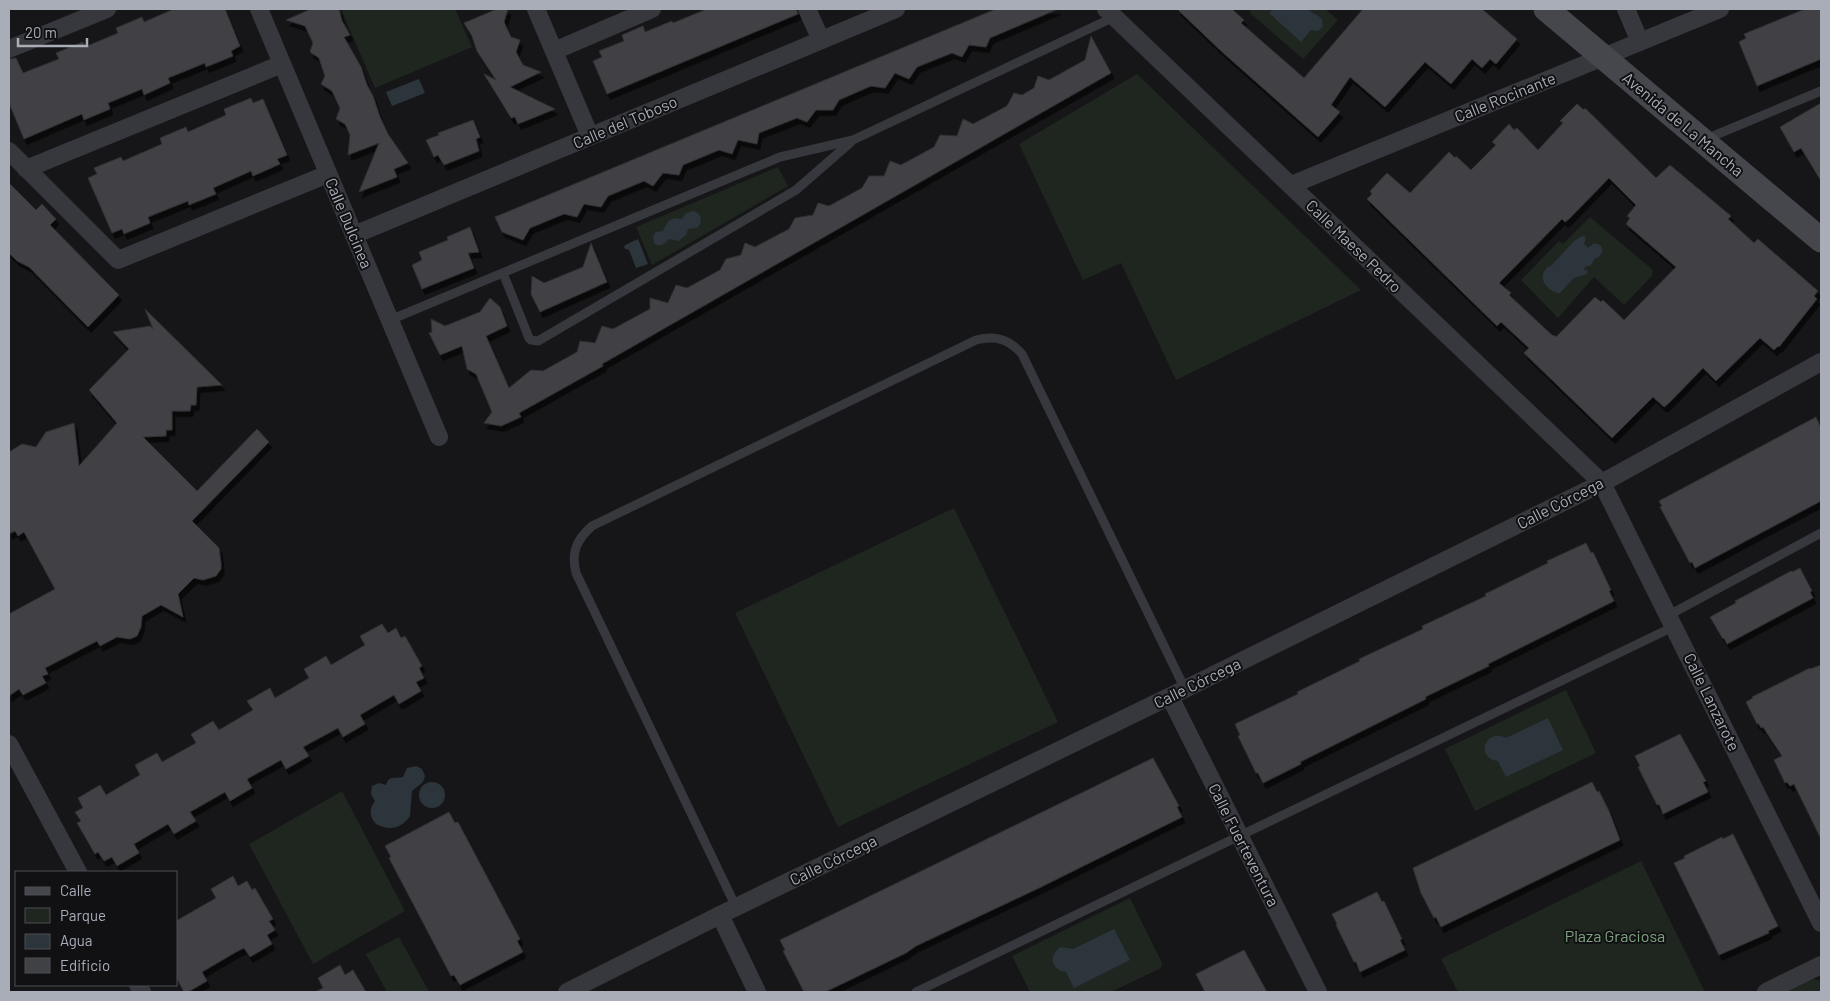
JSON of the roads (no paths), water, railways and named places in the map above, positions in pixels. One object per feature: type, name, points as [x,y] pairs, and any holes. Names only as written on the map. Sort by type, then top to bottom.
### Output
[{"type":"main road","name":"Avenida de La Mancha","points":[[1546,9],[1819,234]]},
{"type":"street","points":[[9,49],[107,9]]},
{"type":"street","name":"Calle Dulcinea","points":[[259,9],[439,437]]},
{"type":"street","points":[[536,9],[590,136]]},
{"type":"street","points":[[554,51],[652,9]]},
{"type":"street","points":[[807,9],[820,40]]},
{"type":"street","name":"Calle del Toboso","points":[[354,235],[896,9]]},
{"type":"street","points":[[1626,9],[1640,42]]},
{"type":"street","name":"Calle Rocinante","points":[[1291,185],[1460,114],[1604,58],[1720,9]]},
{"type":"street","name":"Calle Maese Pedro","points":[[1110,13],[1602,483]]},
{"type":"street","points":[[26,169],[282,64]]},
{"type":"street","points":[[9,151],[118,260],[328,174]]},
{"type":"street","name":"Calle Córcega","points":[[567,992],[736,907],[1177,693],[1602,483],[1821,362]]},
{"type":"street","name":"Calle Lanzarote","points":[[1602,483],[1821,923]]},
{"type":"street","name":"Calle Fuerteventura","points":[[1177,693],[1239,835],[1318,992]]},
{"type":"street","points":[[9,744],[77,871]]},
{"type":"street","points":[[720,915],[758,992]]},
{"type":"street","points":[[1766,992],[1821,965]]},
{"type":"lane","points":[[390,320],[780,157],[853,140],[1110,13]]},
{"type":"lane","points":[[1703,140],[1821,90]]},
{"type":"lane","points":[[503,273],[529,338],[538,341],[796,190],[853,140]]},
{"type":"lane","points":[[736,907],[576,574],[573,554],[576,543],[592,526],[967,344],[986,337],[996,338],[1011,343],[1022,354],[1177,693]]},
{"type":"lane","points":[[916,992],[1672,621],[1821,533]]},
{"type":"water","points":[[1273,9],[1307,9],[1322,19],[1323,26],[1318,31],[1311,30],[1301,42],[1269,13]]},
{"type":"water","points":[[419,79],[425,93],[392,106],[386,92]]},
{"type":"water","points":[[694,211],[701,218],[697,228],[688,229],[686,235],[679,241],[670,239],[661,245],[654,243],[653,236],[656,232],[663,231],[670,220],[675,218],[682,219],[686,213]]},
{"type":"water","points":[[1582,236],[1586,237],[1584,244],[1588,248],[1593,244],[1597,244],[1600,245],[1602,252],[1591,265],[1585,267],[1584,270],[1587,270],[1587,274],[1574,278],[1560,293],[1554,291],[1544,282],[1543,273],[1574,241]]},
{"type":"water","points":[[638,239],[648,264],[636,268],[629,250],[624,248],[625,245]]},
{"type":"water","points":[[1548,718],[1563,750],[1506,777],[1498,761],[1486,755],[1485,744],[1493,737],[1506,738]]},
{"type":"water","points":[[416,766],[422,769],[425,776],[423,782],[412,791],[410,816],[403,824],[395,828],[386,828],[376,824],[371,812],[375,801],[371,794],[372,786],[379,783],[386,785],[391,779],[403,777],[407,768]]},
{"type":"water","points":[[432,782],[441,786],[445,795],[441,804],[432,808],[423,804],[419,795],[423,786]]},
{"type":"water","points":[[1114,929],[1130,960],[1074,988],[1066,972],[1061,971],[1054,965],[1054,954],[1061,947],[1073,949]]},
{"type":"park label","name":"Plaza Graciosa","points":[[1615,936]]}]
